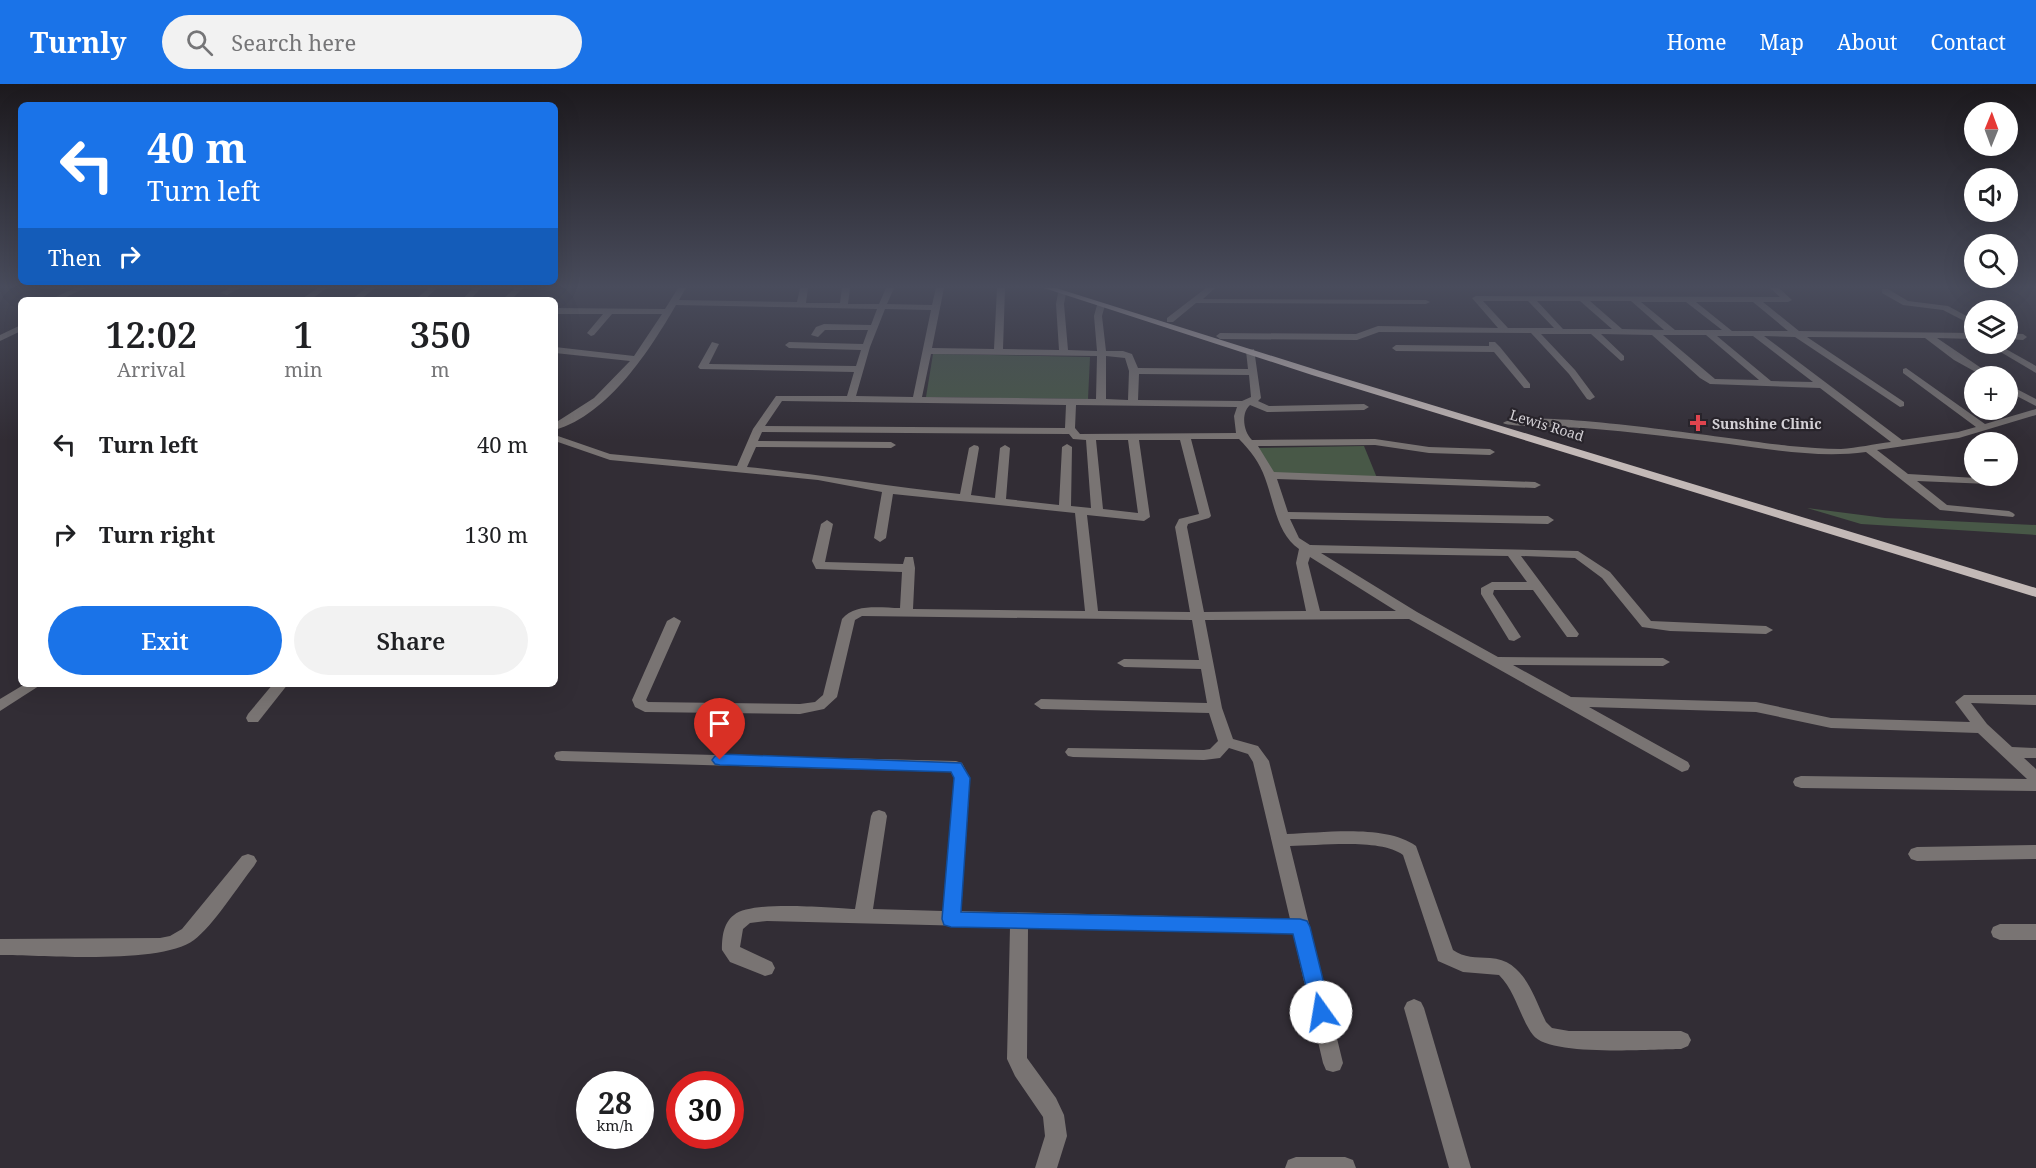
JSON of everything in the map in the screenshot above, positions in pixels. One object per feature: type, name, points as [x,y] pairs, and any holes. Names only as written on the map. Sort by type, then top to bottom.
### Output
[{"type":"main road","name":"Lewis Road","points":[[1211,339],[1508,423],[1577,448]]},
{"type":"main road","name":"Lewis Road","points":[[1228,339],[1320,370],[1858,533],[2036,584]]},
{"type":"main road","name":"Lewis Road","points":[[1858,533],[2036,593]]},
{"type":"street","points":[[558,425],[588,408],[625,376],[651,339]]},
{"type":"street","points":[[851,398],[870,339]]},
{"type":"street","points":[[917,399],[928,339]]},
{"type":"street","points":[[998,352],[999,339]]},
{"type":"street","points":[[1063,339],[1064,353]]},
{"type":"street","points":[[1100,339],[1101,402]]},
{"type":"street","points":[[1489,339],[1527,386]]},
{"type":"street","points":[[1541,339],[1572,372],[1590,397]]},
{"type":"street","points":[[1601,339],[1621,358]]},
{"type":"street","points":[[1661,339],[1708,380],[1723,383],[1822,385]]},
{"type":"street","points":[[1715,339],[1769,384]]},
{"type":"street","points":[[1762,339],[1899,443]]},
{"type":"street","points":[[1804,339],[1900,404]]},
{"type":"street","points":[[1932,339],[1971,366]]},
{"type":"street","points":[[715,344],[703,368],[860,369]]},
{"type":"street","points":[[789,345],[866,347]]},
{"type":"street","points":[[1396,348],[1497,349]]},
{"type":"street","points":[[558,350],[638,359]]},
{"type":"street","points":[[926,351],[1102,353],[1129,356],[1134,371],[1133,402]]},
{"type":"street","points":[[1251,351],[1256,398],[1248,403],[1239,416],[1245,440],[1254,448],[1270,475],[1289,532],[1295,541],[1412,615],[1682,766]]},
{"type":"street","points":[[2008,354],[2036,370]]},
{"type":"street","points":[[1134,371],[1252,372]]},
{"type":"street","points":[[1906,371],[1984,428]]},
{"type":"street","points":[[2018,393],[2036,403]]},
{"type":"street","points":[[740,471],[758,429],[779,398],[1248,403],[1267,410],[1364,407]]},
{"type":"street","points":[[1071,402],[1071,432]]},
{"type":"street","points":[[1508,423],[1540,422],[1639,429],[1821,452],[1841,452],[1959,435],[2036,412]]},
{"type":"street","points":[[758,429],[1071,432],[1077,437],[1091,438],[1185,437],[1376,442],[1429,450],[1490,452]]},
{"type":"street","points":[[558,439],[582,446],[589,452],[610,457],[818,477],[888,490],[1144,517],[1133,437]]},
{"type":"street","points":[[1185,437],[1205,512],[1203,518],[1183,522],[1181,525],[1215,708],[1226,742]]},
{"type":"street","points":[[1091,438],[1097,512]]},
{"type":"street","points":[[752,444],[891,445]]},
{"type":"street","points":[[1065,509],[1067,447]]},
{"type":"street","points":[[965,497],[974,448]]},
{"type":"street","points":[[1000,501],[1005,448]]},
{"type":"street","points":[[1868,448],[1944,508],[2009,515]]},
{"type":"street","points":[[1270,475],[1535,485]]},
{"type":"street","points":[[1903,477],[1964,479]]},
{"type":"street","points":[[880,538],[888,490]]},
{"type":"street","points":[[1081,511],[1092,614]]},
{"type":"street","points":[[1284,515],[1548,520]]},
{"type":"street","points":[[827,524],[818,561],[820,566],[909,564],[906,611]]},
{"type":"street","points":[[1305,549],[1302,563],[1314,616]]},
{"type":"street","points":[[1305,549],[1578,555],[1610,579],[1642,619],[1655,627],[1766,630]]},
{"type":"street","points":[[1512,553],[1572,634]]},
{"type":"street","points":[[1514,637],[1487,594],[1487,588],[1492,586],[1538,586]]},
{"type":"street","points":[[674,621],[639,700],[640,704],[645,706],[800,709],[819,706],[830,697],[850,616],[861,612],[1198,616],[1412,615]]},
{"type":"street","points":[[1497,661],[1663,662]]},
{"type":"street","points":[[1124,663],[1207,665]]},
{"type":"street","points":[[0,705],[30,687]]},
{"type":"street","points":[[253,718],[279,687]]},
{"type":"street","points":[[2036,700],[1969,698],[1962,702],[1982,728],[2036,778]]},
{"type":"street","points":[[1570,702],[1756,707],[1832,723],[1982,728]]},
{"type":"street","points":[[1041,704],[1215,708]]},
{"type":"street","points":[[1073,752],[1204,755],[1214,754],[1226,742]]},
{"type":"street","points":[[1226,742],[1244,746],[1258,755],[1333,1063]]},
{"type":"street","points":[[2008,752],[2036,753]]},
{"type":"street","points":[[562,756],[956,767],[962,778],[951,919]]},
{"type":"street","points":[[1801,782],[2036,784]]},
{"type":"street","points":[[862,917],[879,816]]},
{"type":"street","points":[[1280,840],[1371,839],[1399,843],[1410,851],[1445,955],[1463,964],[1505,969],[1515,979],[1539,1028],[1546,1036],[1569,1040],[1681,1041]]},
{"type":"street","points":[[1917,854],[2036,852]]},
{"type":"street","points":[[0,947],[110,948],[160,946],[174,943],[189,934],[248,861]]},
{"type":"street","points":[[765,968],[737,956],[731,950],[735,924],[740,918],[766,914],[1300,927]]},
{"type":"street","points":[[1019,921],[1017,1059],[1023,1074],[1052,1108],[1056,1122],[1056,1137],[1046,1168]]},
{"type":"street","points":[[2000,932],[2036,932]]},
{"type":"street","points":[[1414,1008],[1460,1168]]},
{"type":"street","points":[[1296,1168],[1345,1168]]},
{"type":"green space","points":[[933,354],[1090,357],[1088,399],[926,397]]},
{"type":"green space","points":[[1364,446],[1377,478],[1275,476],[1257,448]]},
{"type":"green space","points":[[1807,508],[1885,518],[2036,525],[2036,535],[1861,524]]},
{"type":"place","name":"Sunshine Clinic","points":[[1698,423]]},
{"type":"route","points":[[720,760],[956,767],[962,778],[951,919],[1300,927],[1321,1012]]}]
